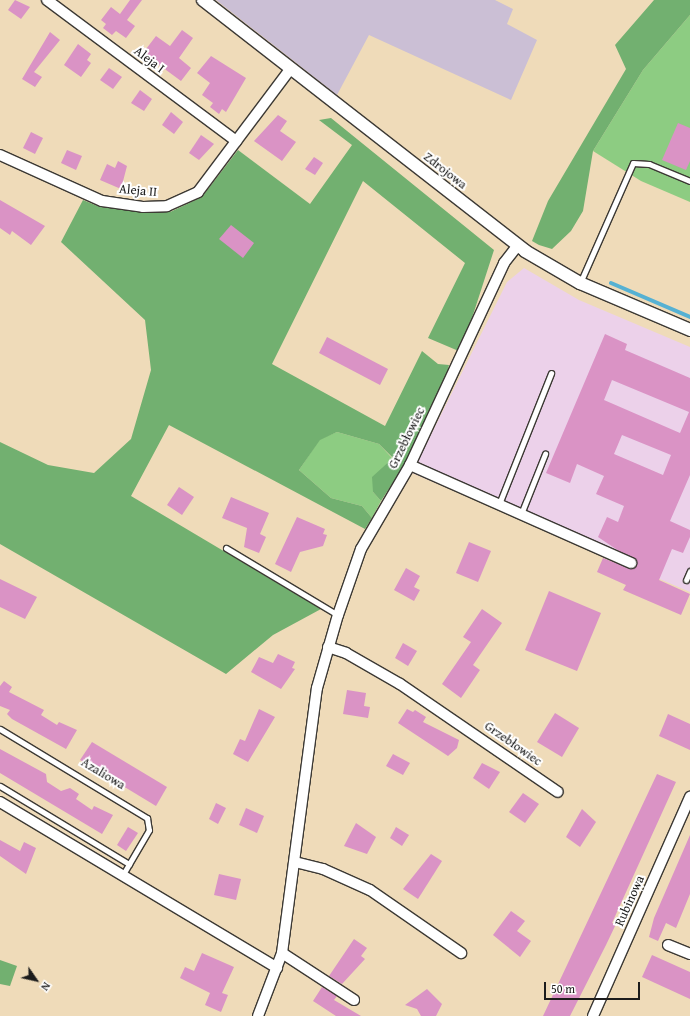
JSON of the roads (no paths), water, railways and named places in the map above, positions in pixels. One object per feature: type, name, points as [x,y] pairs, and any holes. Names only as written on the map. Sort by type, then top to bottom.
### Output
[{"type":"street","name":"Aleja I","points":[[47,0],[236,141]]},
{"type":"street","name":"Zdrojowa","points":[[203,0],[518,245],[580,283],[690,330]]},
{"type":"street","name":"Aleja II","points":[[0,154],[102,201],[143,207],[167,206],[198,192],[291,68]]},
{"type":"street","name":"Grzebłowiec","points":[[258,1016],[282,953],[317,688],[338,615],[361,549],[410,464],[504,263],[518,245]]},
{"type":"street","points":[[410,464],[631,563]]},
{"type":"street","name":"Grzebłowiec","points":[[328,647],[346,653],[400,684],[558,792]]},
{"type":"street","name":"Rubinowa","points":[[593,1016],[690,797]]},
{"type":"street","points":[[0,802],[277,968]]},
{"type":"street","points":[[295,862],[323,869],[370,890],[461,953]]},
{"type":"street","points":[[668,945],[690,954]]},
{"type":"street","points":[[282,953],[354,1000]]},
{"type":"lane","points":[[580,283],[633,163],[649,164],[690,181]]},
{"type":"lane","points":[[499,504],[551,373]]},
{"type":"lane","points":[[521,514],[545,454]]},
{"type":"lane","points":[[226,548],[338,615]]},
{"type":"lane","points":[[686,580],[690,570]]},
{"type":"lane","name":"Azaliowa","points":[[0,729],[147,818],[149,830],[122,876]]},
{"type":"lane","points":[[0,786],[130,864]]},
{"type":"waterway","points":[[611,283],[690,317]]}]
